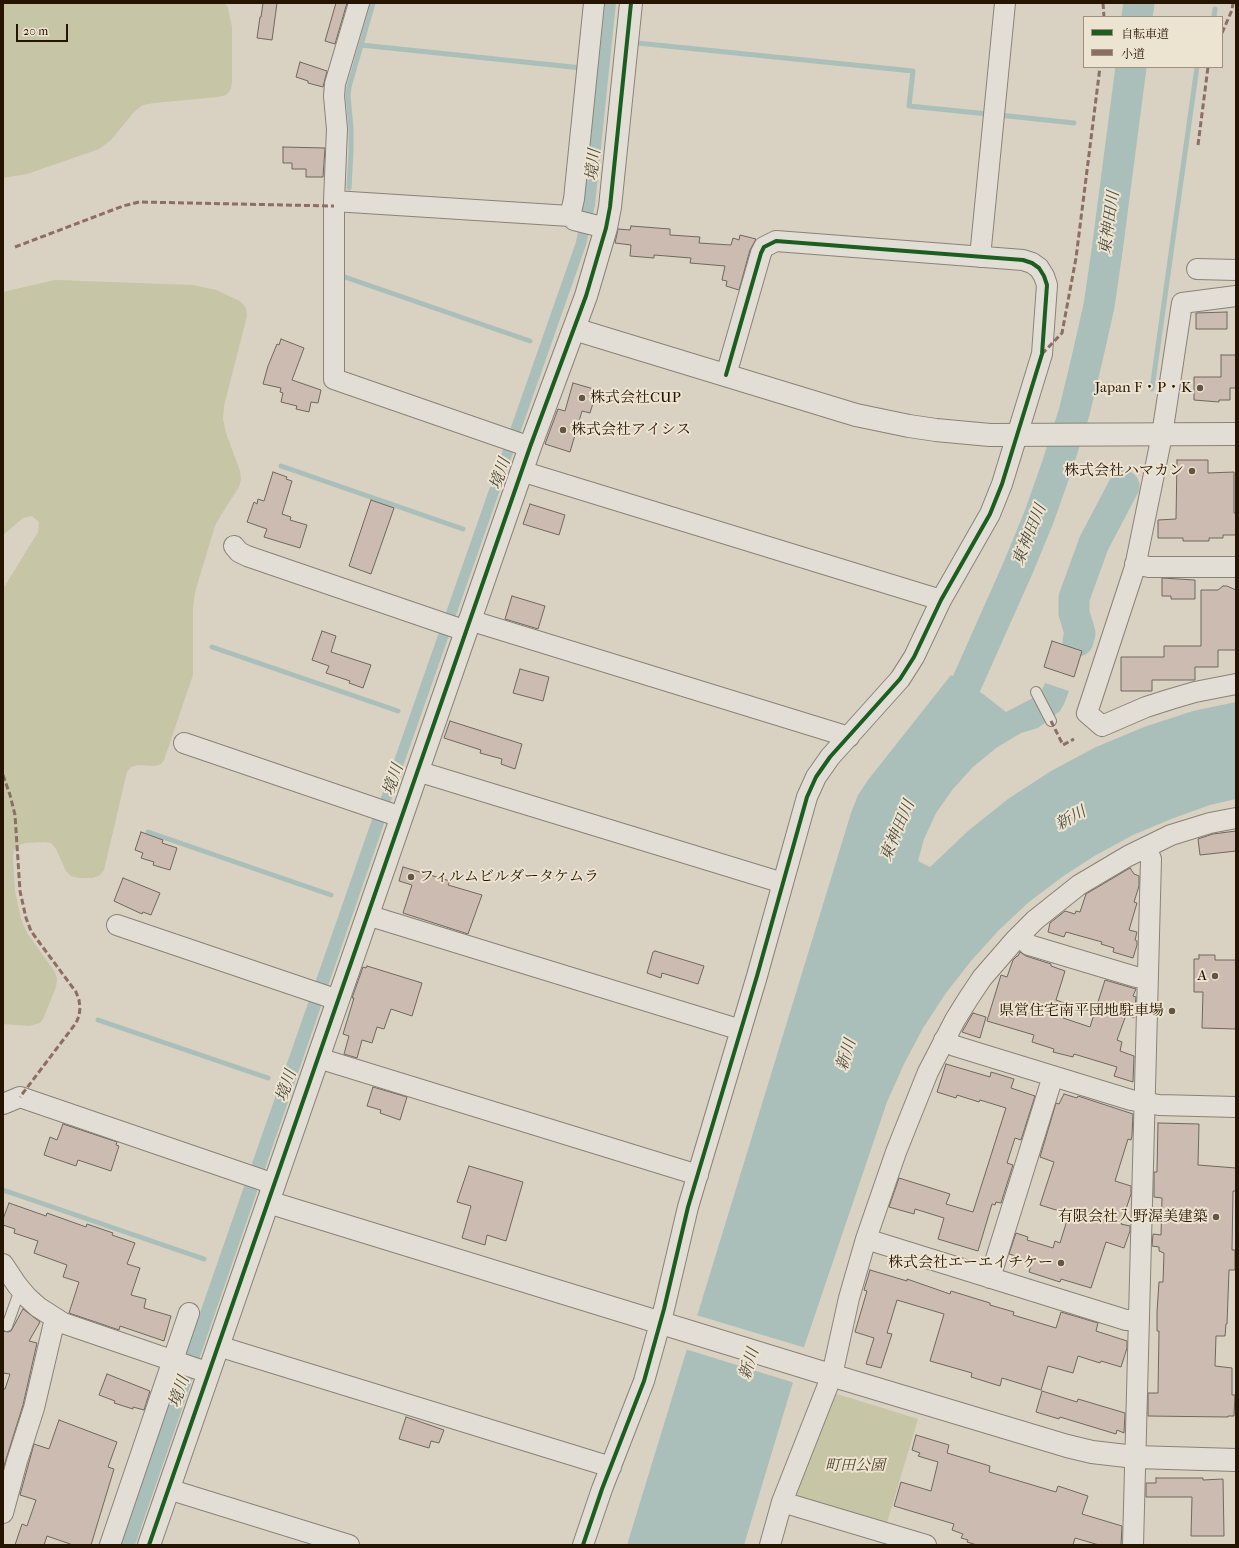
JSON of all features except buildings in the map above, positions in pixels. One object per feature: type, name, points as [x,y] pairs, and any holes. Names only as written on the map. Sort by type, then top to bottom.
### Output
[{"type":"street","points":[[359,3],[335,84],[334,96],[337,129],[334,201],[334,379],[526,445]]},
{"type":"street","points":[[573,218],[594,3]]},
{"type":"street","points":[[149,1545],[168,1490],[204,1371],[218,1346],[269,1189],[318,1058],[333,999],[367,915],[397,815],[417,771],[464,627],[521,471],[526,445],[586,296],[601,227],[610,207],[631,3]]},
{"type":"street","points":[[980,257],[1005,3]]},
{"type":"street","points":[[334,201],[573,218],[601,227]]},
{"type":"street","points":[[583,1545],[593,1513],[668,1325],[688,1207],[741,1030],[807,797],[816,777],[830,757],[903,673],[914,657],[941,600],[990,514],[1024,435],[1042,354],[1047,285],[1039,268],[1032,263],[1023,260],[783,241],[770,243],[764,247],[761,253],[726,375]]},
{"type":"street","points":[[1197,269],[1236,270]]},
{"type":"street","points":[[1236,296],[1182,303],[1162,435],[1135,564],[1087,713],[1102,726],[1146,706],[1170,698],[1236,684]]},
{"type":"street","points":[[574,329],[856,415],[936,430],[990,435],[1236,434]]},
{"type":"street","points":[[521,471],[941,600]]},
{"type":"street","points":[[234,546],[247,556],[438,622],[464,627],[848,736]]},
{"type":"street","points":[[1135,564],[1149,567],[1236,567]]},
{"type":"street","points":[[184,742],[397,815]]},
{"type":"street","points":[[417,771],[783,883]]},
{"type":"street","points":[[770,1545],[823,1372],[849,1298],[866,1239],[911,1111],[928,1072],[954,1020],[982,978],[1020,936],[1057,902],[1079,885],[1121,859],[1171,835],[1190,828],[1236,818]]},
{"type":"street","points":[[1133,1545],[1151,859],[1146,847]]},
{"type":"street","points":[[367,915],[741,1030]]},
{"type":"street","points":[[117,925],[333,999]]},
{"type":"street","points":[[1020,936],[1029,945],[1136,977],[1148,978]]},
{"type":"street","points":[[944,1040],[955,1046],[1131,1100],[1159,1105],[1236,1106]]},
{"type":"street","points":[[318,1058],[698,1175]]},
{"type":"street","points":[[990,1278],[1053,1076]]},
{"type":"street","points":[[3,1104],[20,1097],[245,1174],[269,1189],[668,1325],[1067,1446],[1092,1452],[1135,1457],[1236,1460]]},
{"type":"street","points":[[866,1239],[1126,1320],[1139,1320]]},
{"type":"street","points":[[3,1264],[23,1292],[38,1307],[58,1319],[204,1371]]},
{"type":"street","points":[[110,1545],[176,1361],[189,1313]]},
{"type":"street","points":[[3,1513],[34,1408],[53,1327],[58,1319]]},
{"type":"street","points":[[218,1346],[611,1467]]},
{"type":"street","points":[[168,1490],[349,1545]]},
{"type":"street","points":[[782,1502],[926,1545]]},
{"type":"lane","points":[[1036,692],[1051,721]]},
{"type":"lane","points":[[7,1326],[17,1298],[23,1292]]},
{"type":"green space","points":[[3,3],[225,3],[228,8],[232,27],[231,89],[226,95],[218,97],[143,105],[134,112],[111,140],[99,149],[27,174],[3,178]]},
{"type":"green space","points":[[55,280],[193,285],[216,290],[240,301],[246,308],[247,316],[224,406],[223,419],[226,433],[240,471],[241,479],[239,487],[215,526],[195,592],[193,608],[193,675],[164,760],[161,764],[155,766],[138,765],[131,767],[127,772],[104,870],[100,875],[93,878],[79,878],[71,876],[66,871],[56,849],[51,843],[25,843],[19,845],[14,850],[15,891],[21,919],[27,933],[55,972],[57,979],[56,987],[43,1019],[40,1023],[29,1026],[3,1024],[3,589],[38,532],[39,522],[32,516],[23,518],[3,535],[3,292]]},
{"type":"green space","name":"町田公園","points":[[837,1394],[918,1419],[886,1526],[799,1500],[794,1490],[831,1397]]},
{"type":"water","name":"境川","points":[[605,3],[616,3],[595,205],[586,245],[388,809],[135,1545],[119,1545],[375,811],[576,242],[584,203]]},
{"type":"water","name":"新川","points":[[951,675],[983,694],[1006,712],[1033,698],[1042,690],[1045,683],[1069,691],[1060,711],[1038,728],[1021,733],[996,748],[973,767],[953,789],[936,813],[924,839],[918,861],[930,867],[968,831],[1008,799],[1051,771],[1096,747],[1144,727],[1193,711],[1236,702],[1236,799],[1210,805],[1171,819],[1133,835],[1096,855],[1062,877],[1029,902],[999,930],[971,961],[946,993],[923,1028],[904,1064],[887,1102],[800,1359],[744,1545],[627,1545],[851,813],[858,795],[868,780]]},
{"type":"pier","points":[[696,1315],[806,1348],[795,1383],[685,1349]]},
{"type":"waterway","points":[[349,188],[351,150],[351,128],[348,96],[349,87],[373,3]]},
{"type":"waterway","name":"東神田川","points":[[1137,16],[1139,3]]},
{"type":"waterway","points":[[1214,16],[1215,9]]},
{"type":"waterway","points":[[637,43],[913,71],[909,106],[988,114]]},
{"type":"waterway","points":[[361,45],[582,68]]},
{"type":"waterway","name":"東神田川","points":[[949,723],[1039,517],[1074,413],[1099,306],[1131,68]]},
{"type":"waterway","points":[[1152,389],[1197,68]]},
{"type":"waterway","points":[[999,115],[1074,123]]},
{"type":"waterway","points":[[339,275],[530,341]]},
{"type":"waterway","points":[[281,466],[463,529]]},
{"type":"waterway","points":[[1078,641],[1080,633],[1074,613],[1074,598],[1094,543],[1124,486]]},
{"type":"waterway","points":[[212,647],[398,711]]},
{"type":"waterway","points":[[148,832],[331,895]]},
{"type":"waterway","points":[[98,1020],[268,1078]]},
{"type":"waterway","points":[[3,1190],[204,1259]]},
{"type":"marked path","points":[[1103,3],[1104,16]]},
{"type":"marked path","points":[[1223,31],[1232,10],[1233,3]]},
{"type":"marked path","points":[[1042,354],[1062,333],[1076,258],[1100,68]]},
{"type":"marked path","points":[[1198,145],[1208,68]]},
{"type":"marked path","points":[[15,247],[123,206],[139,202],[334,206]]},
{"type":"marked path","points":[[1051,721],[1063,745],[1074,739]]},
{"type":"marked path","points":[[3,775],[15,815],[20,891],[26,918],[31,931],[76,992],[80,1008],[76,1023],[20,1097]]},
{"type":"cycle path","points":[[149,1545],[530,447],[586,296],[606,228],[610,207],[631,3]]},
{"type":"cycle path","points":[[583,1545],[602,1489],[644,1381],[664,1309],[688,1207],[757,976],[807,797],[816,777],[830,757],[900,679],[914,657],[941,600],[990,514],[1002,484],[1042,354],[1047,285],[1039,268],[1032,263],[1023,260],[776,241],[764,247],[761,253],[726,375]]},
{"type":"place","name":"Japan F・P・K","points":[[1200,388]]},
{"type":"place","name":"株式会社CUP","points":[[582,398]]},
{"type":"place","name":"株式会社アイシス","points":[[563,430]]},
{"type":"place","name":"株式会社ハマカン","points":[[1192,471]]},
{"type":"place","name":"フィルムビルダータケムラ","points":[[411,877]]},
{"type":"place","name":"A","points":[[1215,976]]},
{"type":"place","name":"県営住宅南平団地駐車場","points":[[1172,1011]]},
{"type":"place","name":"有限会社入野渥美建築","points":[[1216,1217]]},
{"type":"place","name":"株式会社エーエイチケー","points":[[1061,1263]]}]
